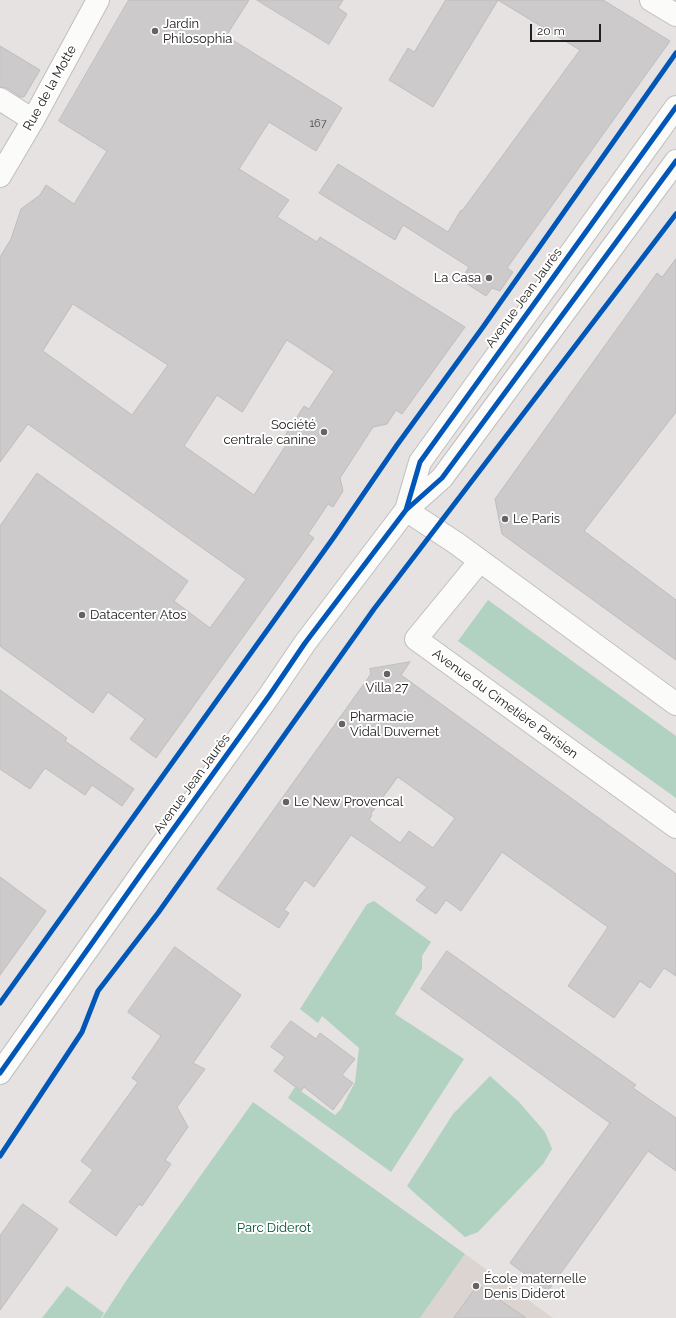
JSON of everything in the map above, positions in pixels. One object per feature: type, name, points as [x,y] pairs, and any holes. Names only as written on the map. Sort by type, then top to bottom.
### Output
[{"type":"main road","name":"Rue de la Motte","points":[[0,176],[33,120],[98,0]]},
{"type":"main road","points":[[651,0],[676,15]]},
{"type":"main road","points":[[0,99],[33,120]]},
{"type":"main road","name":"Avenue Jean Jaurès","points":[[406,510],[420,462],[676,107]]},
{"type":"main road","name":"Avenue Jean Jaurès","points":[[0,1074],[269,696],[305,643],[406,510],[442,478],[676,161]]},
{"type":"main road","points":[[406,510],[456,543],[676,704]]},
{"type":"main road","name":"Avenue du Cimetière Parisien","points":[[480,561],[416,639],[676,827]]},
{"type":"shaded area","name":"École maternelle Denis Diderot","points":[[465,1254],[553,1318],[420,1318]]},
{"type":"green space","points":[[488,600],[676,736],[676,798],[458,641]]},
{"type":"green space","points":[[374,901],[431,942],[422,956],[422,969],[395,1014],[464,1059],[391,1172],[288,1098],[295,1087],[335,1115],[341,1109],[355,1082],[359,1048],[322,1016],[318,1023],[300,1009],[367,904]]},
{"type":"green space","points":[[490,1076],[519,1102],[545,1132],[552,1149],[543,1164],[478,1232],[465,1237],[407,1186],[453,1114]]},
{"type":"green space","name":"Parc Diderot","points":[[253,1102],[465,1254],[420,1318],[102,1318],[130,1275]]},
{"type":"green space","points":[[67,1286],[104,1313],[101,1318],[42,1318]]},
{"type":"building","points":[[129,0],[249,0],[226,36],[342,108],[316,151],[269,122],[239,169],[289,200],[277,217],[317,242],[320,237],[465,327],[402,414],[396,410],[387,424],[373,427],[340,478],[343,491],[333,507],[328,504],[308,534],[314,538],[156,758],[130,739],[145,719],[108,692],[93,713],[0,646],[0,526],[37,473],[188,581],[174,601],[210,628],[246,579],[28,424],[0,462],[0,257],[11,239],[21,209],[40,195],[46,185],[74,204],[107,151],[59,121]],"holes":[[[73,304],[168,365],[132,415],[43,351]],[[287,340],[334,371],[309,409],[304,406],[283,439],[288,442],[254,495],[184,446],[217,395],[242,412]]]},
{"type":"building","points":[[257,0],[343,0],[338,8],[347,14],[329,44]]},
{"type":"building","points":[[446,0],[498,0],[433,107],[389,80],[408,48],[414,52]]},
{"type":"building","points":[[498,0],[603,0],[670,41],[507,268],[513,272],[500,291],[492,288],[486,296],[461,280],[469,267],[403,225],[395,240],[319,193],[338,164],[448,232],[461,210],[462,211],[580,50]]},
{"type":"building","points":[[0,46],[40,70],[24,97],[20,97],[7,88],[0,87]]},
{"type":"building","points":[[676,259],[676,412],[584,531],[676,600],[676,660],[502,534],[495,499],[657,273],[662,277]]},
{"type":"building","points":[[410,662],[401,675],[676,874],[676,976],[664,968],[650,988],[640,981],[614,1018],[568,986],[608,927],[502,852],[461,911],[446,900],[436,914],[416,900],[427,887],[351,835],[314,887],[305,880],[284,910],[289,913],[279,928],[217,889],[371,674],[370,669]],"holes":[[[398,777],[455,818],[433,848],[409,831],[400,843],[369,820],[372,815],[371,814]]]},
{"type":"building","points":[[0,690],[67,738],[65,741],[134,789],[122,806],[92,785],[85,795],[45,768],[30,789],[0,769]]},
{"type":"building","points":[[0,877],[46,911],[0,975]]},
{"type":"building","points":[[175,947],[241,995],[193,1063],[205,1069],[177,1107],[188,1127],[165,1160],[171,1164],[142,1206],[139,1204],[116,1236],[69,1202],[93,1170],[81,1161],[138,1082],[132,1078],[161,1036],[128,1012]]},
{"type":"building","points":[[447,951],[636,1085],[633,1088],[676,1118],[676,1171],[648,1151],[548,1291],[510,1263],[610,1123],[421,989]]},
{"type":"building","points":[[291,1021],[316,1039],[320,1033],[355,1059],[342,1075],[353,1083],[333,1110],[304,1087],[301,1091],[274,1071],[285,1057],[271,1047]]},
{"type":"building","points":[[23,1204],[58,1229],[0,1310],[0,1236]]},
{"type":"building","points":[[478,1285],[526,1318],[454,1318]]},
{"type":"cycle path","points":[[0,1003],[334,537],[397,445],[483,327],[676,53]]},
{"type":"cycle path","points":[[406,510],[420,462],[676,107]]},
{"type":"cycle path","points":[[0,1073],[269,696],[305,643],[406,510],[442,478],[676,161]]},
{"type":"cycle path","points":[[0,1156],[82,1032],[98,991],[158,913],[374,609],[676,214]]},
{"type":"place","name":"Jardin Philosophia","points":[[155,31]]},
{"type":"place","name":"La Casa","points":[[489,278]]},
{"type":"place","name":"Société centrale canine","points":[[324,432]]},
{"type":"place","name":"Le Paris","points":[[505,519]]},
{"type":"place","name":"Datacenter Atos","points":[[82,615]]},
{"type":"place","name":"Villa 27","points":[[387,674]]},
{"type":"place","name":"Pharmacie Vidal Duvernet","points":[[342,724]]},
{"type":"place","name":"Le New Provencal","points":[[286,802]]},
{"type":"place","name":"École maternelle Denis Diderot","points":[[476,1286]]}]
